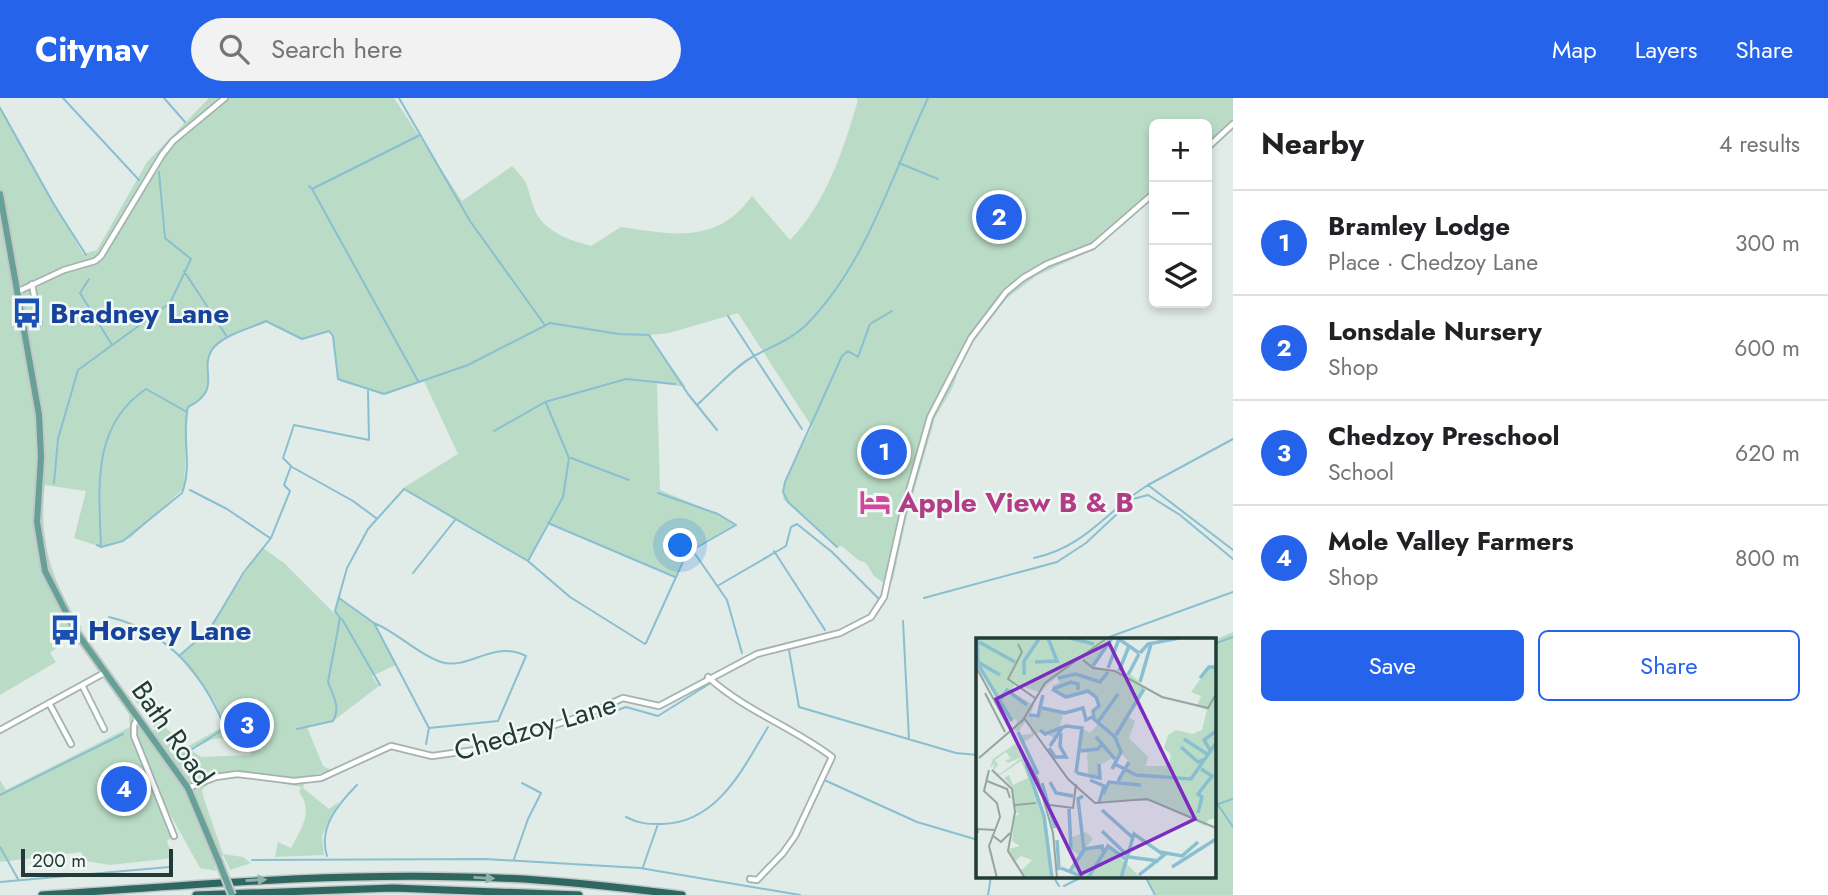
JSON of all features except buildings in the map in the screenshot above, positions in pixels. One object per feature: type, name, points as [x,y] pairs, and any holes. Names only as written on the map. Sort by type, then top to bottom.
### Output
[{"type":"highway","points":[[42,895],[283,878],[395,876],[580,883],[682,895]]},
{"type":"highway","points":[[196,895],[393,888],[579,895]]},
{"type":"main road","name":"Bath Road","points":[[0,194],[19,291],[39,424],[41,457],[37,504],[40,555],[58,601],[104,673],[139,716],[188,788],[232,895]]},
{"type":"street","points":[[19,291],[64,270],[95,261],[101,256],[162,155],[173,141],[225,98]]},
{"type":"street","points":[[1212,143],[1233,124]]},
{"type":"street","name":"Chedzoy Lane","points":[[188,788],[216,777],[237,774],[294,781],[321,778],[391,746],[432,756],[482,749],[588,713],[623,698],[659,706],[708,677],[757,654],[840,633],[864,622],[876,611],[887,587],[903,512],[930,417],[971,338],[1006,292],[1023,278],[1046,264],[1093,246],[1149,197]]},
{"type":"street","points":[[32,284],[39,323]]},
{"type":"street","points":[[0,730],[104,673]]},
{"type":"street","points":[[708,677],[726,694],[815,743],[832,757],[795,836],[757,880],[751,879]]},
{"type":"street","points":[[82,685],[104,729]]},
{"type":"street","points":[[49,704],[71,744]]},
{"type":"street","points":[[139,716],[134,725],[134,736],[174,836]]},
{"type":"green space","points":[[209,98],[394,98],[462,201],[512,166],[525,182],[534,208],[543,223],[565,237],[591,246],[621,227],[677,233],[709,229],[724,222],[752,196],[790,240],[803,226],[824,193],[853,118],[858,100],[856,98],[1233,98],[1233,123],[1212,142],[1212,119],[1149,119],[1149,200],[1095,249],[1036,276],[1007,298],[963,356],[953,387],[935,418],[889,587],[874,576],[866,563],[858,560],[842,546],[837,547],[783,499],[785,482],[812,427],[738,313],[669,333],[649,335],[686,387],[657,383],[660,490],[718,514],[736,526],[692,550],[675,577],[547,523],[528,561],[403,488],[458,454],[424,381],[384,394],[341,382],[338,379],[333,336],[329,331],[302,339],[269,321],[233,335],[215,347],[208,363],[208,385],[205,392],[188,407],[184,488],[130,538],[101,547],[74,538],[86,491],[45,485],[44,524],[50,560],[63,594],[82,628],[50,653],[56,662],[0,695],[0,106],[83,254],[97,250],[147,162]]},
{"type":"green space","points":[[263,548],[284,563],[334,613],[339,598],[374,623],[396,665],[372,676],[379,686],[333,721],[307,727],[323,766],[331,770],[306,777],[303,788],[329,809],[339,802],[322,836],[324,855],[275,857],[278,842],[291,848],[302,827],[306,813],[299,792],[301,787],[234,777],[221,778],[202,790],[223,854],[243,857],[251,863],[230,870],[223,855],[212,854],[216,871],[200,868],[160,796],[174,836],[167,841],[173,858],[110,865],[85,861],[81,852],[0,862],[0,780],[6,790],[130,727],[129,715],[146,730],[156,730],[135,700],[138,697],[183,746],[189,746],[224,726],[215,702],[179,656],[215,619]],"holes":[[[230,737],[255,741],[250,755],[201,757],[191,750],[213,739]]]},
{"type":"green space","points":[[1233,632],[1233,895],[1155,895],[1146,878],[1216,878],[1216,639]]},
{"type":"waterway","points":[[63,98],[139,180]]},
{"type":"waterway","points":[[164,98],[185,122]]},
{"type":"waterway","points":[[399,98],[470,221],[544,324]]},
{"type":"waterway","points":[[698,404],[747,361],[799,331],[826,302],[861,248],[928,98]]},
{"type":"waterway","points":[[0,108],[53,203],[86,255]]},
{"type":"waterway","points":[[309,186],[312,189],[420,135]]},
{"type":"waterway","points":[[899,163],[938,179]]},
{"type":"waterway","points":[[54,483],[58,439],[78,370],[170,303],[191,259],[165,238],[159,172]]},
{"type":"waterway","points":[[312,189],[418,381]]},
{"type":"waterway","points":[[184,271],[227,337]]},
{"type":"waterway","points":[[89,279],[80,293],[112,345]]},
{"type":"waterway","points":[[837,547],[788,502],[783,492],[785,482],[842,356],[848,351],[858,357],[870,324],[892,311]]},
{"type":"waterway","points":[[728,316],[802,429]]},
{"type":"waterway","points":[[101,547],[123,541],[182,493],[187,472],[188,407],[205,393],[210,354],[215,346],[226,338],[266,321],[302,339],[329,331],[333,336],[338,379],[384,394],[468,365],[550,323],[619,334],[649,335],[688,394],[717,430]]},
{"type":"waterway","points":[[494,431],[545,402],[626,379],[675,384]]},
{"type":"waterway","points":[[97,545],[101,547],[99,503],[102,460],[115,421],[128,404],[146,389],[187,412]]},
{"type":"waterway","points":[[179,656],[210,629],[244,572],[271,538],[290,491],[284,485],[291,466],[283,458],[294,425],[369,440],[368,391]]},
{"type":"waterway","points":[[528,561],[563,497],[569,458],[546,403]]},
{"type":"waterway","points":[[1233,439],[1148,485],[1233,550]]},
{"type":"waterway","points":[[571,458],[629,480]]},
{"type":"waterway","points":[[292,467],[353,501],[376,518]]},
{"type":"waterway","points":[[1034,558],[1068,545],[1148,485]]},
{"type":"waterway","points":[[297,729],[333,721],[336,706],[328,682],[340,618],[335,611],[347,568],[368,529],[404,489],[528,561],[570,597],[645,644]]},
{"type":"waterway","points":[[190,490],[227,509],[270,538]]},
{"type":"waterway","points":[[646,643],[687,553],[736,525],[718,514],[658,493]]},
{"type":"waterway","points":[[924,598],[1057,562],[1086,543],[1133,499],[1148,495],[1180,515],[1233,559]]},
{"type":"waterway","points":[[413,573],[455,520]]},
{"type":"waterway","points":[[548,523],[675,577]]},
{"type":"waterway","points":[[719,585],[786,546],[791,527],[797,524],[832,552],[879,599]]},
{"type":"waterway","points":[[693,551],[727,600],[742,653]]},
{"type":"waterway","points":[[774,551],[825,630]]},
{"type":"waterway","points":[[1106,638],[1233,592]]},
{"type":"waterway","points":[[339,598],[374,623],[429,728],[426,744]]},
{"type":"waterway","points":[[109,617],[130,624],[165,644],[194,672],[216,708],[225,728],[180,757]]},
{"type":"waterway","points":[[342,619],[380,685]]},
{"type":"waterway","points":[[903,621],[909,739]]},
{"type":"waterway","points":[[374,623],[441,662],[451,664],[503,651],[526,656],[498,721],[429,728]]},
{"type":"waterway","points":[[1216,643],[1233,637]]},
{"type":"waterway","points":[[789,650],[799,707],[956,753],[976,755]]},
{"type":"waterway","points":[[590,720],[626,707],[658,716],[709,684]]},
{"type":"waterway","points":[[626,817],[644,823],[662,824],[682,821],[699,814],[714,804],[727,790],[768,727]]},
{"type":"waterway","points":[[0,795],[123,734]]},
{"type":"waterway","points":[[822,779],[917,822],[976,839]]},
{"type":"waterway","points":[[514,859],[528,819],[541,793],[522,783]]},
{"type":"waterway","points":[[327,856],[325,836],[328,826],[337,808],[357,785]]},
{"type":"waterway","points":[[1218,804],[1233,799]]},
{"type":"waterway","points":[[1216,802],[1233,827]]},
{"type":"waterway","points":[[643,867],[658,824]]},
{"type":"waterway","points":[[0,847],[18,879]]},
{"type":"waterway","points":[[252,860],[485,859],[640,868],[800,895]]},
{"type":"waterway","points":[[0,882],[169,867]]},
{"type":"waterway","points":[[988,895],[991,878]]},
{"type":"waterway","points":[[1054,878],[1059,886]]},
{"type":"waterway","points":[[1064,886],[1080,878]]},
{"type":"waterway","points":[[1146,878],[1155,895]]},
{"type":"place","name":"Lonsdale Nursery","points":[[999,217]]},
{"type":"place","name":"Bradney Lane","points":[[27,313]]},
{"type":"place","name":"Bramley Lodge","points":[[884,452]]},
{"type":"place","name":"Apple View B & B","points":[[875,502]]},
{"type":"place","name":"Horsey Lane","points":[[65,630]]},
{"type":"place","name":"Chedzoy Preschool","points":[[247,725]]},
{"type":"place","name":"Mole Valley Farmers","points":[[124,789]]}]
